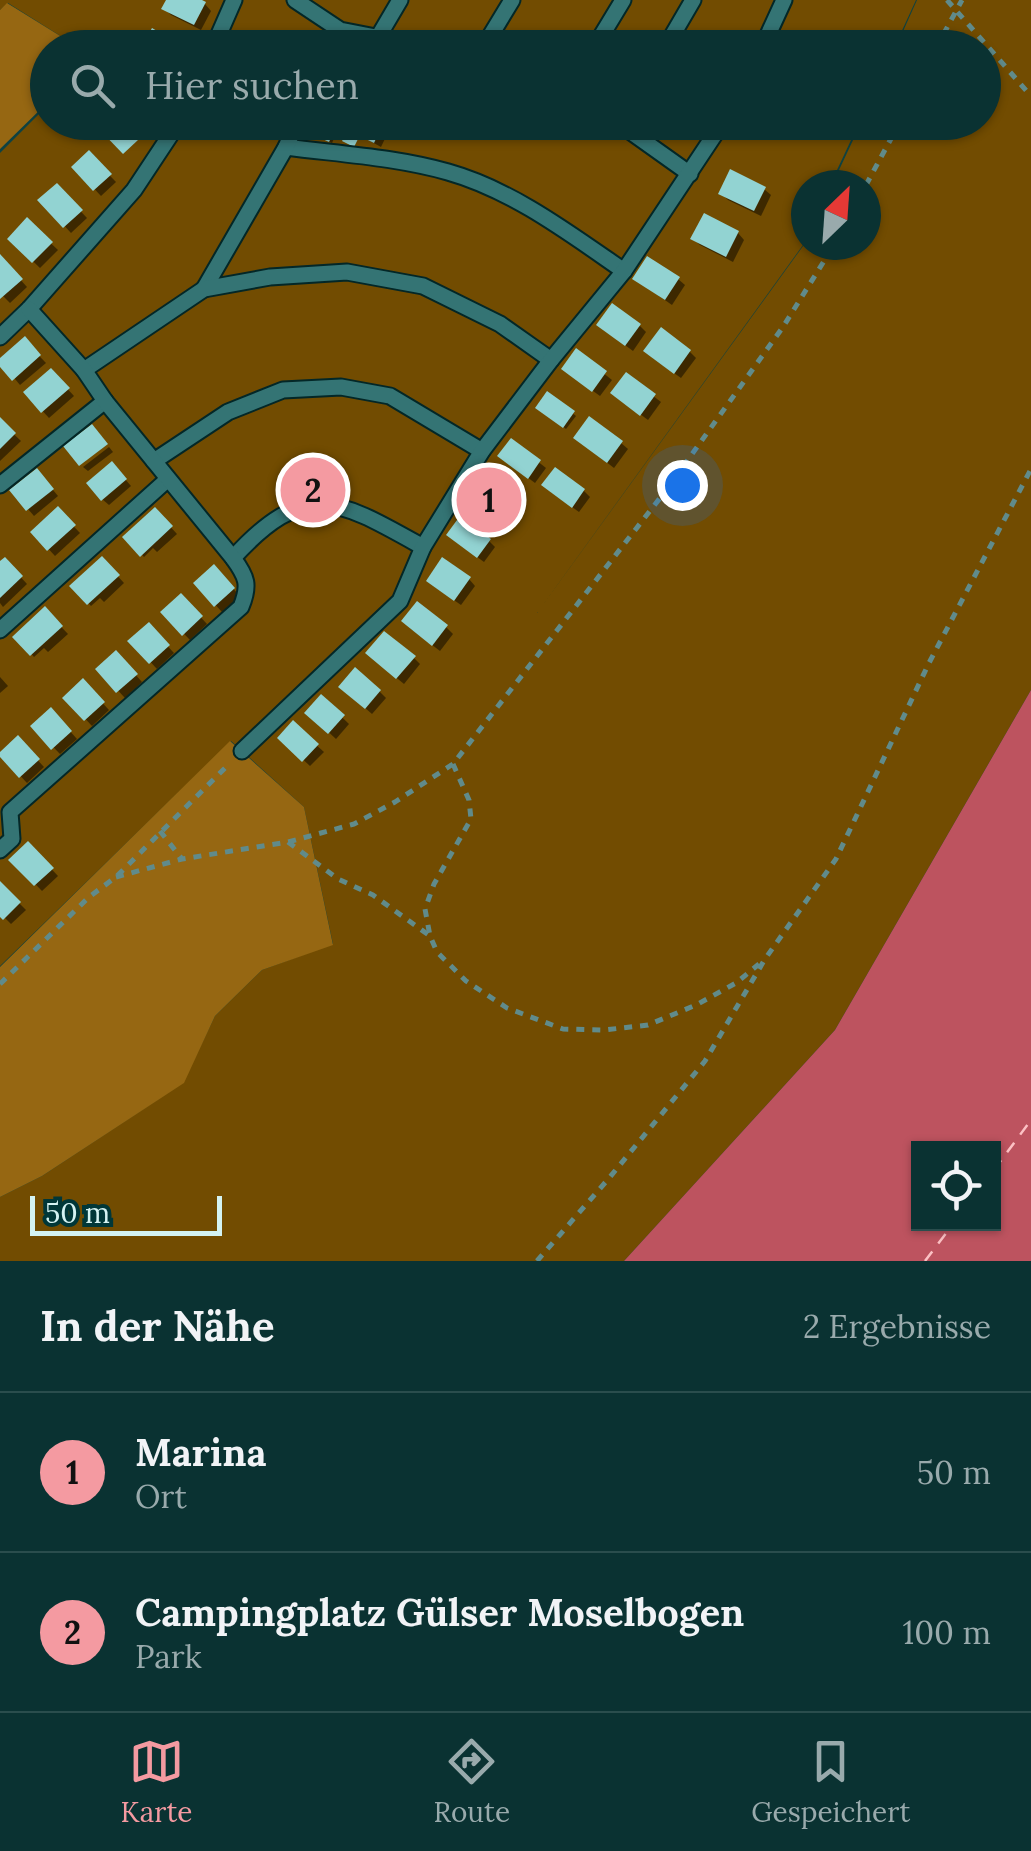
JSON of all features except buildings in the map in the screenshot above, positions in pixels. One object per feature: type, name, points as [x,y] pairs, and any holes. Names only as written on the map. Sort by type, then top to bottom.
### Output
[{"type":"lane","points":[[221,30],[234,0]]},
{"type":"lane","points":[[295,0],[340,30]]},
{"type":"lane","points":[[382,30],[400,0]]},
{"type":"lane","points":[[494,30],[512,0]]},
{"type":"lane","points":[[604,30],[622,0]]},
{"type":"lane","points":[[674,30],[692,0]]},
{"type":"lane","points":[[770,30],[784,0]]},
{"type":"lane","points":[[0,337],[134,190],[167,140]]},
{"type":"lane","points":[[204,289],[289,140]]},
{"type":"lane","points":[[643,140],[690,174]]},
{"type":"lane","points":[[242,751],[400,602],[423,547],[482,451],[624,270],[712,140]]},
{"type":"lane","points":[[286,147],[403,162],[489,186],[556,224],[624,270]]},
{"type":"lane","points":[[84,370],[204,289],[270,277],[347,272],[422,286],[500,324],[551,360]]},
{"type":"lane","points":[[0,850],[12,840],[5,806],[241,607],[247,591],[244,572],[104,402],[84,370],[29,309]]},
{"type":"lane","points":[[154,461],[228,412],[283,390],[341,386],[390,396],[482,451]]},
{"type":"lane","points":[[0,484],[104,402]]},
{"type":"lane","points":[[0,630],[168,479]]},
{"type":"lane","points":[[233,558],[258,531],[288,511],[313,504],[341,506],[423,547]]},
{"type":"path","points":[[947,0],[975,30]]},
{"type":"path","points":[[945,30],[962,0]]},
{"type":"path","points":[[1001,61],[1031,96]]},
{"type":"path","points":[[874,170],[890,140]]},
{"type":"path","points":[[116,876],[182,858],[288,842],[354,824],[453,764],[666,489],[783,326],[825,260]]},
{"type":"path","points":[[537,1261],[704,1061],[764,959],[836,859],[928,663],[1031,468]]},
{"type":"path","points":[[0,984],[242,751]]},
{"type":"path","points":[[453,764],[469,800],[471,819],[434,884],[425,909],[437,952],[466,982],[508,1008],[563,1029],[604,1030],[648,1025],[696,1006],[736,984],[764,959]]},
{"type":"path","points":[[160,831],[182,858]]},
{"type":"path","points":[[288,842],[338,879],[373,895],[430,936]]},
{"type":"shaded area","points":[[0,0],[916,0],[902,30],[51,30],[8,3],[0,10]]},
{"type":"shaded area","points":[[917,0],[1031,0],[1031,690],[835,1030],[624,1261],[0,1261],[0,1197],[42,1176],[183,1083],[215,1016],[262,970],[333,944],[304,807],[231,741],[0,966],[0,153],[30,123],[30,140],[851,140],[837,170],[791,170],[792,260],[537,613],[793,260],[881,260],[881,170],[839,170],[853,140],[1001,140],[1001,30],[904,30]]},
{"type":"shaded area","points":[[7,3],[51,30],[30,30],[30,120],[0,149],[0,10]]},
{"type":"shaded area","points":[[1031,690],[1031,1261],[624,1261],[835,1030]]},
{"type":"shaded area","points":[[230,741],[304,807],[333,945],[262,970],[215,1016],[184,1083],[42,1176],[0,1197],[0,967]]},
{"type":"ferry route","points":[[1001,1161],[1031,1120]]},
{"type":"ferry route","points":[[925,1261],[948,1231]]},
{"type":"place","name":"Campingplatz Gülser Moselbogen","points":[[313,490]]},
{"type":"place","name":"Marina","points":[[489,500]]}]
